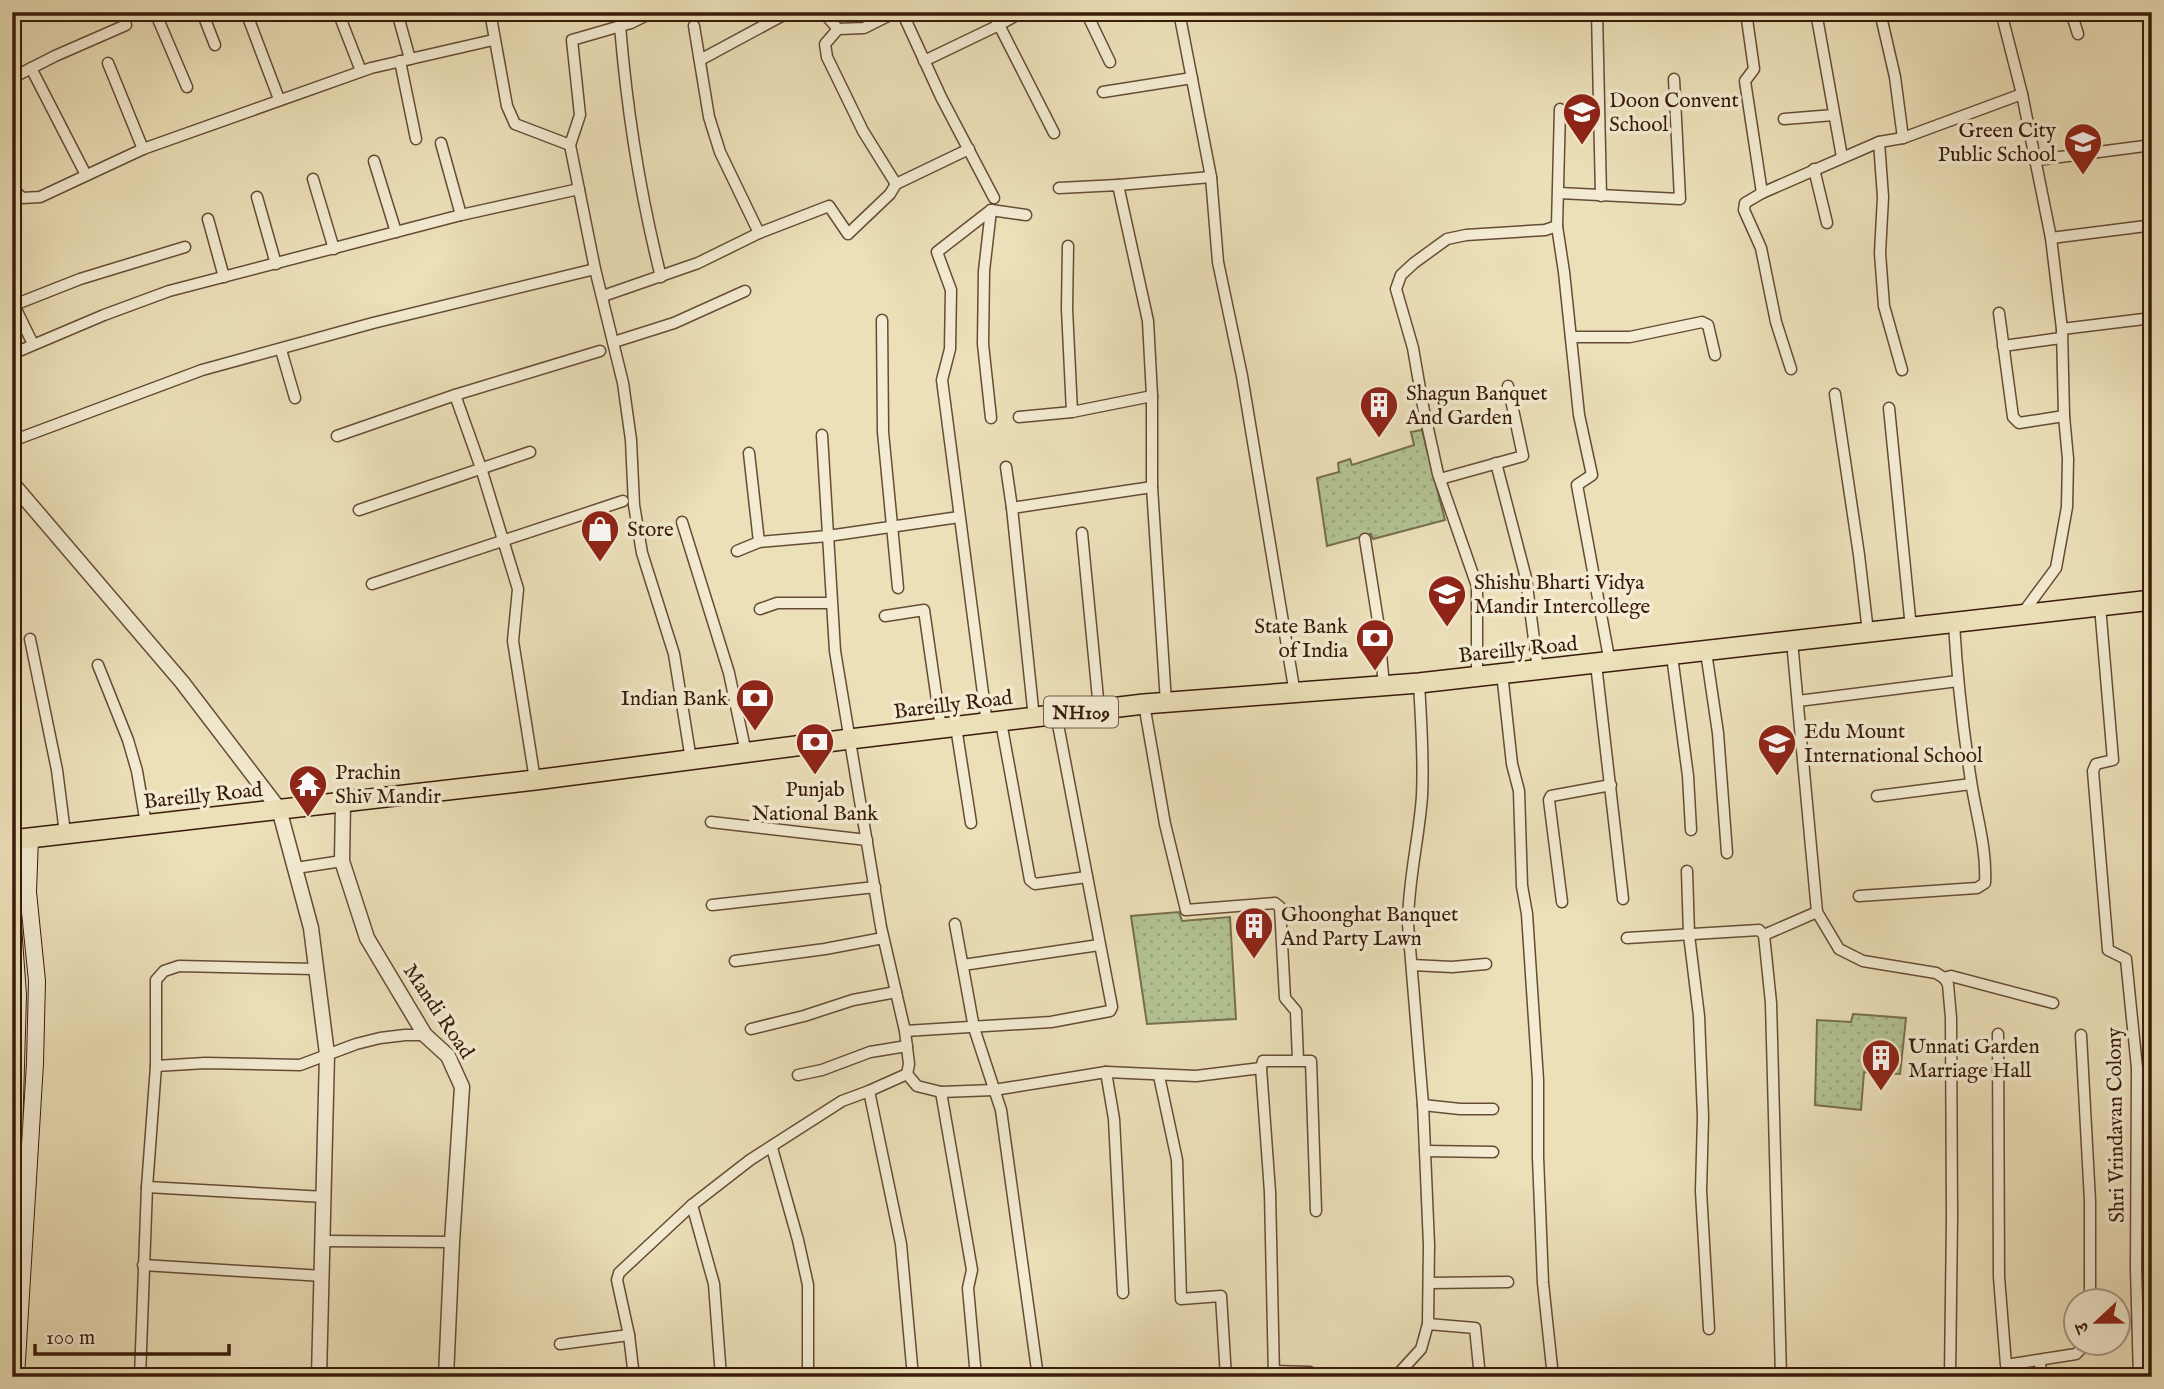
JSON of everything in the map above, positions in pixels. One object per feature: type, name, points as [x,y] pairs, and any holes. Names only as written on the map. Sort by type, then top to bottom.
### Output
[{"type":"highway","name":"Bareilly Road","points":[[21,839],[535,780],[1099,709],[1419,683],[2152,600]]},
{"type":"main road","points":[[16,1377],[35,1063],[37,981],[21,839]]},
{"type":"main road","points":[[12,912],[18,995],[12,1206]]},
{"type":"street","points":[[155,12],[187,87]]},
{"type":"street","points":[[202,12],[215,45]]},
{"type":"street","points":[[246,12],[279,99]]},
{"type":"street","points":[[338,12],[361,71]]},
{"type":"street","points":[[397,12],[416,139]]},
{"type":"street","points":[[490,12],[507,106],[515,124],[570,145]]},
{"type":"street","points":[[653,12],[620,26],[572,40],[580,115],[570,145],[595,269],[623,383],[642,553],[674,654],[691,760]]},
{"type":"street","points":[[700,60],[789,12]]},
{"type":"street","points":[[823,12],[838,29]]},
{"type":"street","points":[[896,12],[864,28],[838,29],[825,44],[827,57],[863,131],[896,184]]},
{"type":"street","points":[[902,12],[994,198]]},
{"type":"street","points":[[992,12],[1054,133]]},
{"type":"street","points":[[924,61],[1022,12]]},
{"type":"street","points":[[1086,12],[1110,62]]},
{"type":"street","points":[[1179,12],[1211,177],[1218,262],[1242,376],[1295,694]]},
{"type":"street","points":[[1597,12],[1601,196]]},
{"type":"street","points":[[1746,12],[1754,69],[1745,81],[1762,193]]},
{"type":"street","points":[[1816,12],[1842,157]]},
{"type":"street","points":[[1880,12],[1895,77],[1903,138]]},
{"type":"street","points":[[2001,12],[2037,160],[2051,238],[2062,333],[2068,459],[2067,507],[2056,568],[2021,616]]},
{"type":"street","points":[[2071,12],[2078,34]]},
{"type":"street","points":[[12,78],[126,25]]},
{"type":"street","points":[[620,26],[627,106],[648,227],[661,277]]},
{"type":"street","points":[[694,26],[709,117],[720,152],[759,233]]},
{"type":"street","points":[[12,187],[22,198],[40,197],[143,149],[279,99],[361,71],[493,40]]},
{"type":"street","points":[[108,63],[143,149]]},
{"type":"street","points":[[32,68],[86,175]]},
{"type":"street","points":[[1104,92],[1192,78]]},
{"type":"street","points":[[1559,193],[1680,199],[1674,79]]},
{"type":"street","points":[[1791,369],[1776,322],[1760,248],[1743,206],[1762,193],[1879,142],[1903,138],[2022,94]]},
{"type":"street","points":[[1560,108],[1557,226],[1578,415],[1592,475],[1577,485],[1603,663],[1611,785],[1623,899]]},
{"type":"street","points":[[1784,119],[1834,116]]},
{"type":"street","points":[[1879,142],[1884,197],[1880,253],[1884,306],[1902,370]]},
{"type":"street","points":[[441,143],[461,215]]},
{"type":"street","points":[[2037,160],[2152,145]]},
{"type":"street","points":[[603,296],[698,263],[759,233],[829,206],[848,234],[890,194],[896,184],[969,149]]},
{"type":"street","points":[[374,161],[396,232]]},
{"type":"street","points":[[1814,169],[1827,223]]},
{"type":"street","points":[[1059,188],[1211,177]]},
{"type":"street","points":[[313,179],[334,250]]},
{"type":"street","points":[[1118,185],[1148,321],[1152,397],[1152,487],[1166,702]]},
{"type":"street","points":[[12,354],[156,296],[461,215],[579,189]]},
{"type":"street","points":[[257,197],[276,264]]},
{"type":"street","points":[[991,210],[984,271],[983,344],[991,418]]},
{"type":"street","points":[[1026,215],[991,210],[937,251],[951,290],[950,349],[942,380],[960,517],[994,723],[1030,880],[1035,884],[1087,877]]},
{"type":"street","points":[[208,219],[224,277]]},
{"type":"street","points":[[1477,676],[1477,586],[1440,479],[1413,348],[1396,289],[1398,281],[1414,263],[1447,239],[1466,235],[1545,230],[1557,226]]},
{"type":"street","points":[[2051,238],[2146,226]]},
{"type":"street","points":[[1068,246],[1067,309],[1072,412]]},
{"type":"street","points":[[33,344],[13,303],[185,247]]},
{"type":"street","points":[[12,440],[202,370],[373,323],[595,269]]},
{"type":"street","points":[[614,342],[674,323],[745,292]]},
{"type":"street","points":[[1999,313],[2012,417],[2019,423],[2064,416]]},
{"type":"street","points":[[2003,346],[2152,318]]},
{"type":"street","points":[[881,320],[883,432],[898,588]]},
{"type":"street","points":[[1571,337],[1630,337],[1702,322],[1707,325],[1716,355]]},
{"type":"street","points":[[281,350],[295,398]]},
{"type":"street","points":[[337,436],[455,395],[600,351]]},
{"type":"street","points":[[1440,479],[1523,456],[1508,386]]},
{"type":"street","points":[[1835,394],[1868,632]]},
{"type":"street","points":[[455,395],[481,468],[517,589],[513,640],[535,780]]},
{"type":"street","points":[[1019,417],[1072,412],[1152,397]]},
{"type":"street","points":[[1889,408],[1912,628]]},
{"type":"street","points":[[822,435],[835,651],[883,938],[905,1031],[909,1064],[907,1073]]},
{"type":"street","points":[[359,510],[530,452]]},
{"type":"street","points":[[749,453],[759,542]]},
{"type":"street","points":[[1496,463],[1526,578],[1538,670]]},
{"type":"street","points":[[1006,467],[1034,718]]},
{"type":"street","points":[[12,483],[182,682],[279,809],[311,928],[327,1054],[324,1241],[318,1377]]},
{"type":"street","points":[[1012,508],[1152,487]]},
{"type":"street","points":[[372,584],[623,501]]},
{"type":"street","points":[[737,551],[759,542],[828,536],[960,517]]},
{"type":"street","points":[[682,522],[729,673],[746,752]]},
{"type":"street","points":[[1082,533],[1099,709]]},
{"type":"street","points":[[1365,539],[1378,621],[1384,686]]},
{"type":"street","points":[[760,608],[777,603],[831,603]]},
{"type":"street","name":"Shri Vrindavan Colony","points":[[2100,606],[2113,760],[2096,764],[2093,771],[2108,950],[2126,959],[2137,1068],[2138,1377]]},
{"type":"street","points":[[885,616],[924,610],[971,823]]},
{"type":"street","points":[[1859,896],[1977,888],[1985,883],[1986,865],[1971,785],[1954,624]]},
{"type":"street","points":[[30,639],[57,770],[65,833]]},
{"type":"street","points":[[1792,641],[1816,912],[1839,949],[1863,961],[1936,973],[1948,984],[1951,1018],[1950,1377]]},
{"type":"street","points":[[1706,652],[1718,733],[1727,853]]},
{"type":"street","points":[[1672,656],[1683,729],[1691,830]]},
{"type":"street","points":[[98,665],[128,740],[137,771],[146,824]]},
{"type":"street","points":[[1502,673],[1512,764],[1518,791],[1522,886],[1527,914],[1538,1080],[1543,1283],[1553,1377]]},
{"type":"street","points":[[1798,701],[1958,681]]},
{"type":"street","points":[[1398,1377],[1421,1349],[1428,1324],[1423,1105],[1408,924],[1408,894],[1418,840],[1422,795],[1423,751],[1419,683]]},
{"type":"street","points":[[1144,704],[1165,824],[1186,910],[1275,903],[1279,906],[1285,998],[1296,1010],[1298,1060]]},
{"type":"street","points":[[905,1031],[1051,1022],[1110,1012],[1112,1007],[1056,714]]},
{"type":"street","points":[[1562,902],[1550,796],[1611,785]]},
{"type":"street","points":[[1877,796],[1971,785]]},
{"type":"street","name":"Mandi Road","points":[[343,802],[342,861],[367,938],[425,1035],[448,1056],[462,1087],[446,1377]]},
{"type":"street","points":[[711,822],[867,840]]},
{"type":"street","points":[[296,869],[342,861]]},
{"type":"street","points":[[1687,871],[1689,935],[1699,1016],[1703,1117],[1702,1191],[1709,1329]]},
{"type":"street","points":[[712,905],[875,887]]},
{"type":"street","points":[[1764,935],[1816,912]]},
{"type":"street","points":[[955,924],[974,1028],[1001,1110],[1038,1377]]},
{"type":"street","points":[[1627,938],[1759,930],[1764,935],[1771,1003],[1781,1377]]},
{"type":"street","points":[[735,961],[883,938]]},
{"type":"street","points":[[963,965],[1099,945]]},
{"type":"street","points":[[1412,965],[1452,967],[1486,964]]},
{"type":"street","points":[[140,1377],[147,1186],[156,1066],[156,980],[164,971],[179,966],[316,970]]},
{"type":"street","points":[[1944,978],[1951,976],[2053,1003]]},
{"type":"street","points":[[751,1029],[853,1000],[896,992]]},
{"type":"street","points":[[1998,1034],[1999,1278],[2006,1365],[2062,1356]]},
{"type":"street","points":[[156,1066],[205,1063],[300,1065],[380,1038],[425,1035]]},
{"type":"street","points":[[2081,1035],[2090,1201],[2091,1288]]},
{"type":"street","points":[[798,1075],[822,1070],[870,1052],[906,1046]]},
{"type":"street","points":[[1314,1377],[1310,1372],[1273,1374],[1270,1192],[1261,1068],[1263,1061],[1309,1060],[1312,1063],[1316,1210]]},
{"type":"street","points":[[907,1073],[917,1086],[941,1092],[995,1090],[1106,1072],[1196,1076],[1261,1068]]},
{"type":"street","points":[[1106,1072],[1114,1119],[1123,1293]]},
{"type":"street","points":[[634,1377],[629,1335],[617,1280],[619,1273],[692,1205],[750,1160],[842,1101],[907,1073]]},
{"type":"street","points":[[1159,1076],[1177,1160],[1181,1298],[1221,1296],[1226,1377]]},
{"type":"street","points":[[869,1091],[901,1244],[913,1377]]},
{"type":"street","points":[[941,1092],[972,1270],[968,1289],[976,1377]]},
{"type":"street","points":[[1423,1105],[1493,1109]]},
{"type":"street","points":[[772,1148],[808,1285],[808,1377]]},
{"type":"street","points":[[1425,1151],[1493,1152]]},
{"type":"street","points":[[147,1186],[325,1197]]},
{"type":"street","points":[[692,1205],[714,1284],[721,1377]]},
{"type":"street","points":[[324,1241],[452,1242]]},
{"type":"street","points":[[143,1265],[323,1276]]},
{"type":"street","points":[[1429,1283],[1508,1282]]},
{"type":"street","points":[[1428,1324],[1475,1328],[1480,1377]]},
{"type":"street","points":[[560,1344],[629,1335]]},
{"type":"street","points":[[2040,1360],[2041,1377]]},
{"type":"green space","points":[[1422,430],[1445,520],[1373,539],[1371,534],[1327,546],[1317,478],[1339,472],[1338,463],[1350,459],[1352,465],[1414,445],[1411,432]]},
{"type":"green space","points":[[1179,912],[1182,921],[1230,917],[1236,1019],[1147,1024],[1131,916]]},
{"type":"green space","points":[[1853,1014],[1906,1018],[1900,1074],[1864,1072],[1861,1110],[1815,1105],[1817,1020],[1851,1022]]},
{"type":"place","name":"Doon Convent School","points":[[1582,146]]},
{"type":"place","name":"Green City Public School","points":[[2083,176]]},
{"type":"place","name":"Shagun Banquet And Garden","points":[[1379,439]]},
{"type":"place","name":"Store","points":[[600,563]]},
{"type":"place","name":"Shishu Bharti Vidya Mandir Intercollege","points":[[1447,628]]},
{"type":"place","name":"State Bank of India","points":[[1375,672]]},
{"type":"place","name":"Indian Bank","points":[[755,732]]},
{"type":"place","name":"Punjab National Bank","points":[[815,776]]},
{"type":"place","name":"Edu Mount International School","points":[[1777,777]]},
{"type":"place","name":"Prachin Shiv Mandir","points":[[308,818]]},
{"type":"place","name":"Ghoonghat Banquet And Party Lawn","points":[[1254,960]]},
{"type":"place","name":"Unnati Garden Marriage Hall","points":[[1881,1092]]}]
